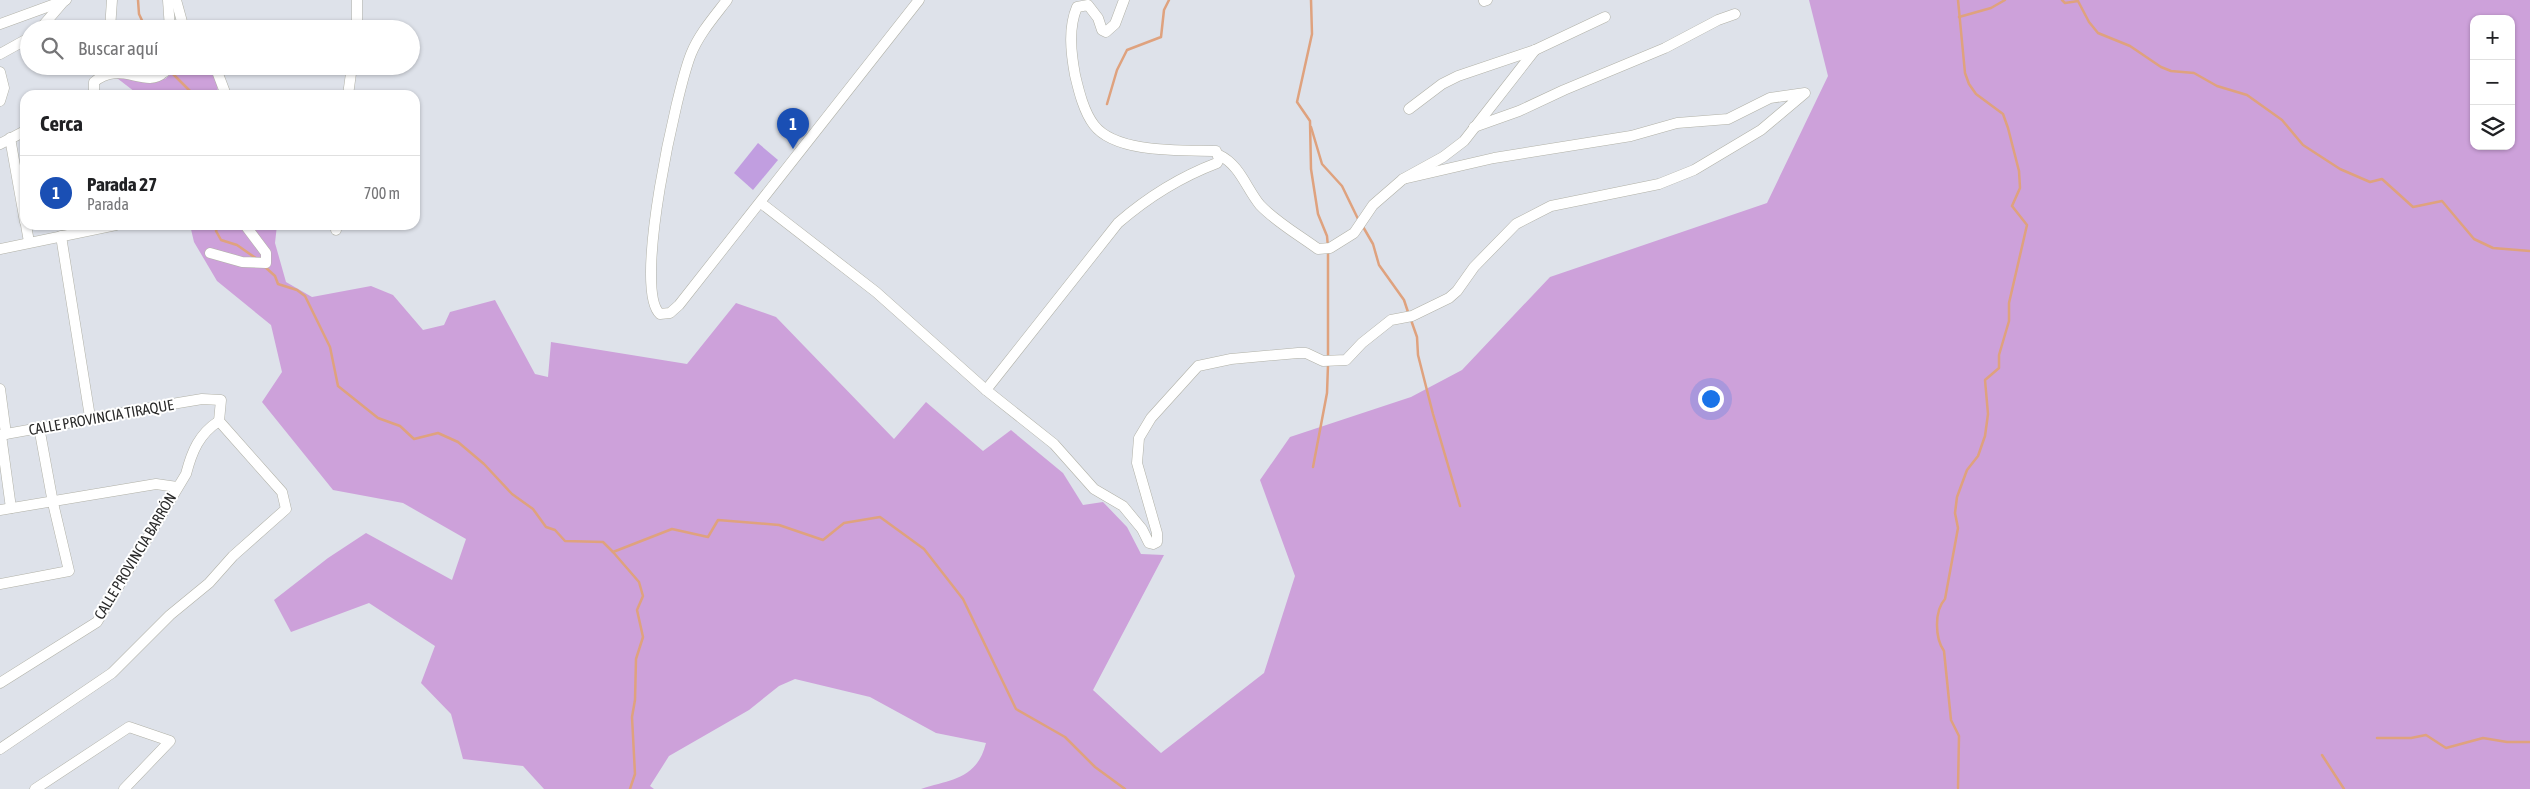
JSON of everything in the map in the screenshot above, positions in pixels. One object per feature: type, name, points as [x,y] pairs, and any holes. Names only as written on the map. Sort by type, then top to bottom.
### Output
[{"type":"street","points":[[0,24],[66,0]]},
{"type":"street","points":[[48,20],[66,0]]},
{"type":"street","points":[[111,20],[112,0]]},
{"type":"street","points":[[168,0],[169,20]]},
{"type":"street","points":[[176,0],[182,20]]},
{"type":"street","points":[[357,0],[357,20]]},
{"type":"street","points":[[727,0],[698,39],[683,76],[676,103],[654,221],[651,295],[656,310],[664,314],[675,310],[919,0]]},
{"type":"street","points":[[1124,0],[1116,24],[1106,32],[1102,30],[1093,10],[1088,5],[1077,7],[1074,15],[1071,49],[1076,79],[1086,112],[1100,131],[1131,144],[1177,152],[1216,151],[1219,155],[1226,158],[1244,178],[1259,204],[1318,249],[1330,248],[1354,233],[1373,204],[1404,178],[1443,158],[1464,141],[1473,127],[1535,50]]},
{"type":"street","points":[[1473,127],[1519,111],[1665,48],[1718,20],[1735,14]]},
{"type":"street","points":[[1409,109],[1442,84],[1458,76],[1535,50],[1605,16]]},
{"type":"street","points":[[0,54],[20,43]]},
{"type":"street","points":[[0,72],[4,88],[0,101]]},
{"type":"street","points":[[94,90],[94,82],[102,75]]},
{"type":"street","points":[[132,75],[152,78],[162,75]]},
{"type":"street","points":[[218,75],[224,90]]},
{"type":"street","points":[[348,90],[349,75]]},
{"type":"street","points":[[761,203],[876,292],[986,390],[1054,444],[1094,489],[1124,506],[1142,529],[1149,543],[1153,544],[1156,542],[1157,533],[1136,463],[1139,438],[1151,418],[1198,366],[1231,359],[1298,353],[1306,353],[1323,361],[1346,360],[1362,343],[1391,320],[1412,316],[1449,298],[1457,291],[1474,266],[1516,224],[1551,206],[1659,184],[1694,170],[1761,130],[1805,93],[1770,98],[1728,118],[1677,123],[1631,136],[1494,158],[1404,178]]},
{"type":"street","points":[[20,134],[5,141],[20,202]]},
{"type":"street","points":[[986,390],[1118,223],[1142,203],[1190,173],[1217,163],[1219,155]]},
{"type":"street","points":[[26,230],[29,242]]},
{"type":"street","points":[[0,249],[91,230]]},
{"type":"street","points":[[210,253],[242,262],[266,263],[266,254],[249,230]]},
{"type":"street","points":[[61,236],[90,417]]},
{"type":"street","points":[[0,389],[2,434],[11,508]]},
{"type":"street","name":"CALLE PROVINCIA TIRAQUE","points":[[2,434],[90,417],[202,399],[221,400],[219,421]]},
{"type":"street","points":[[0,749],[112,673],[170,614],[209,583],[233,556],[286,509],[282,492],[219,421]]},
{"type":"street","name":"CALLE PROVINCIA BARRÓN","points":[[0,683],[97,622],[186,474],[193,448],[208,428],[219,421]]},
{"type":"street","points":[[0,584],[69,572],[39,427]]},
{"type":"street","points":[[0,510],[156,484],[177,487]]},
{"type":"street","points":[[35,789],[128,728],[170,741],[124,789]]},
{"type":"shaded area","points":[[1809,0],[2530,0],[2530,789],[921,789],[953,780],[970,771],[982,755],[986,743],[936,733],[870,697],[795,679],[779,686],[749,710],[669,756],[650,786],[654,789],[544,789],[523,766],[463,759],[451,714],[421,683],[435,646],[369,603],[291,632],[274,600],[328,558],[366,533],[452,580],[466,539],[403,503],[333,490],[262,402],[282,372],[271,325],[217,281],[194,242],[191,230],[276,230],[275,243],[286,282],[312,297],[371,286],[393,295],[423,330],[444,325],[450,312],[495,300],[535,374],[548,377],[551,342],[687,364],[736,303],[776,317],[894,439],[926,402],[983,451],[1011,430],[1063,473],[1083,505],[1103,502],[1127,527],[1141,554],[1164,555],[1093,690],[1161,753],[1264,673],[1295,576],[1260,480],[1290,437],[1411,397],[1462,370],[1550,277],[1767,203],[1828,76]]},
{"type":"shaded area","points":[[113,75],[134,79],[165,79],[170,75],[213,75],[217,82],[218,90],[132,90]]},
{"type":"shaded area","points":[[758,143],[778,160],[753,190],[734,173]]},
{"type":"waterway","points":[[138,0],[139,14],[142,20]]},
{"type":"waterway","points":[[1107,104],[1117,70],[1127,50],[1161,37],[1164,10],[1169,0]]},
{"type":"waterway","points":[[1311,0],[1312,34],[1297,102],[1310,121],[1311,169],[1318,214],[1327,236],[1328,247]]},
{"type":"waterway","points":[[1958,0],[1965,73],[1969,84],[1976,94],[2003,114],[2019,171],[2020,188],[2012,206],[2027,225],[2009,303],[2009,321],[1999,355],[1999,368],[1985,380],[1988,414],[1985,436],[1978,456],[1967,470],[1957,497],[1955,513],[1958,528],[1945,599],[1941,604],[1937,617],[1937,632],[1944,651],[1951,720],[1959,736],[1958,788]]},
{"type":"waterway","points":[[1959,17],[1991,8],[2005,0]]},
{"type":"waterway","points":[[2062,0],[2065,3],[2078,1],[2089,22],[2098,33],[2130,46],[2161,67],[2171,71],[2194,73],[2217,86],[2247,95],[2282,120],[2303,145],[2340,169],[2370,182],[2382,179],[2413,207],[2442,201],[2474,239],[2493,248],[2530,251]]},
{"type":"waterway","points":[[174,75],[189,90]]},
{"type":"waterway","points":[[1311,127],[1322,164],[1342,186],[1359,221]]},
{"type":"waterway","points":[[1362,225],[1373,244],[1379,265],[1404,300],[1409,315]]},
{"type":"waterway","points":[[216,230],[221,240],[237,245],[257,259]]},
{"type":"waterway","points":[[1328,252],[1328,359]]},
{"type":"waterway","points":[[264,266],[275,276],[278,284],[297,290],[305,296],[330,347],[338,386],[378,418],[400,426],[414,439],[438,433],[458,442],[484,464],[512,494],[533,509],[546,527],[555,530],[565,541],[603,542],[613,552],[672,529],[708,537],[718,520],[779,525],[823,540],[844,523],[880,517],[924,549],[963,599],[1016,709],[1065,737],[1095,767],[1125,789]]},
{"type":"waterway","points":[[1411,320],[1417,337],[1418,355],[1433,414],[1460,506]]},
{"type":"waterway","points":[[1313,467],[1327,393],[1328,365]]},
{"type":"waterway","points":[[613,552],[639,582],[643,596],[637,610],[643,637],[636,659],[635,700],[632,717],[635,774],[630,789]]},
{"type":"waterway","points":[[2377,738],[2411,738],[2426,735],[2446,748],[2483,738],[2507,742],[2530,742]]},
{"type":"waterway","points":[[2322,755],[2344,789]]},
{"type":"place","name":"Parada 27","points":[[793,149]]}]
